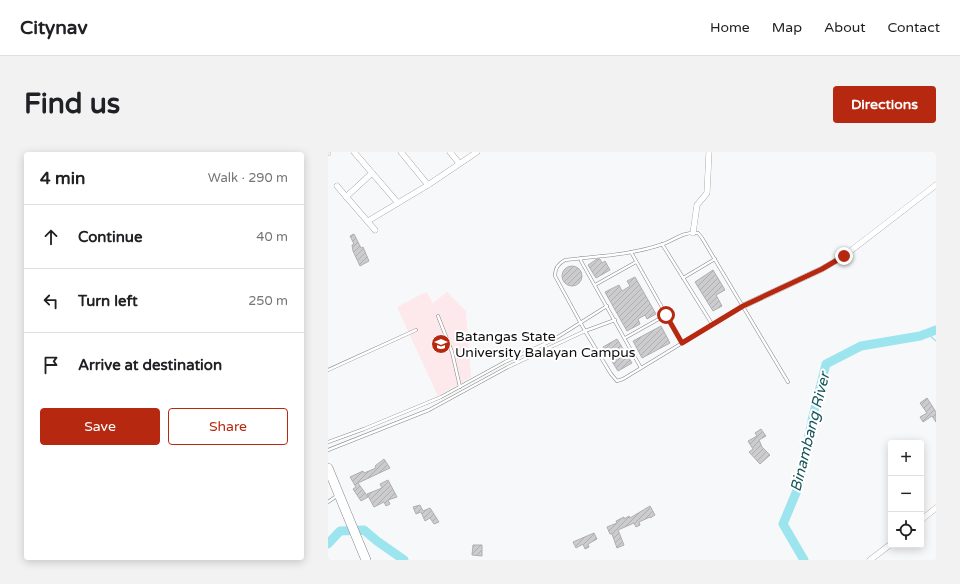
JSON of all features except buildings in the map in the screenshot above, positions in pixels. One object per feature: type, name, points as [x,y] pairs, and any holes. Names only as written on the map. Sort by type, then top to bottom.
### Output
[{"type":"main road","points":[[328,468],[366,560]]},
{"type":"street","points":[[354,152],[398,203]]},
{"type":"street","points":[[401,152],[428,185]]},
{"type":"street","points":[[450,152],[459,163]]},
{"type":"street","points":[[368,221],[428,185],[477,152]]},
{"type":"street","points":[[693,233],[697,205],[707,194],[710,152]]},
{"type":"street","points":[[346,197],[372,174]]},
{"type":"street","points":[[743,306],[822,269],[844,256],[936,185]]},
{"type":"street","points":[[337,186],[375,230]]},
{"type":"street","points":[[924,518],[936,508]]},
{"type":"street","points":[[870,560],[888,546]]},
{"type":"lane","points":[[743,306],[623,379],[617,381],[610,374],[581,324],[555,276],[555,270],[559,263],[565,260],[631,252],[662,244],[689,233],[698,233],[715,259],[743,306],[788,382]]},
{"type":"lane","points":[[662,244],[712,324]]},
{"type":"lane","points":[[631,252],[682,343]]},
{"type":"lane","points":[[581,258],[641,368]]},
{"type":"lane","points":[[684,278],[715,259]]},
{"type":"lane","points":[[595,285],[636,262]]},
{"type":"lane","points":[[328,442],[352,434],[426,404],[505,362],[553,340],[581,324],[607,306]]},
{"type":"lane","points":[[625,338],[666,315]]},
{"type":"lane","points":[[438,316],[452,352],[460,387]]},
{"type":"lane","points":[[328,450],[429,410],[508,367],[585,331],[615,320]]},
{"type":"lane","points":[[328,370],[416,330]]},
{"type":"lane","points":[[328,502],[338,494]]},
{"type":"shaded area","name":"Batangas State University Balayan Campus","points":[[426,292],[433,303],[447,292],[466,311],[471,377],[438,396],[397,307]]},
{"type":"waterway","name":"Binambang River","points":[[804,560],[783,524],[798,488],[813,416],[826,364],[861,346],[920,336],[936,330]]},
{"type":"waterway","points":[[927,333],[936,341]]},
{"type":"waterway","name":"Binambang River","points":[[328,544],[340,531],[364,530],[404,560]]},
{"type":"place","name":"Batangas State University Balayan Campus","points":[[441,344]]},
{"type":"route","points":[[666,315],[682,343],[743,306],[822,269],[844,256]]}]
